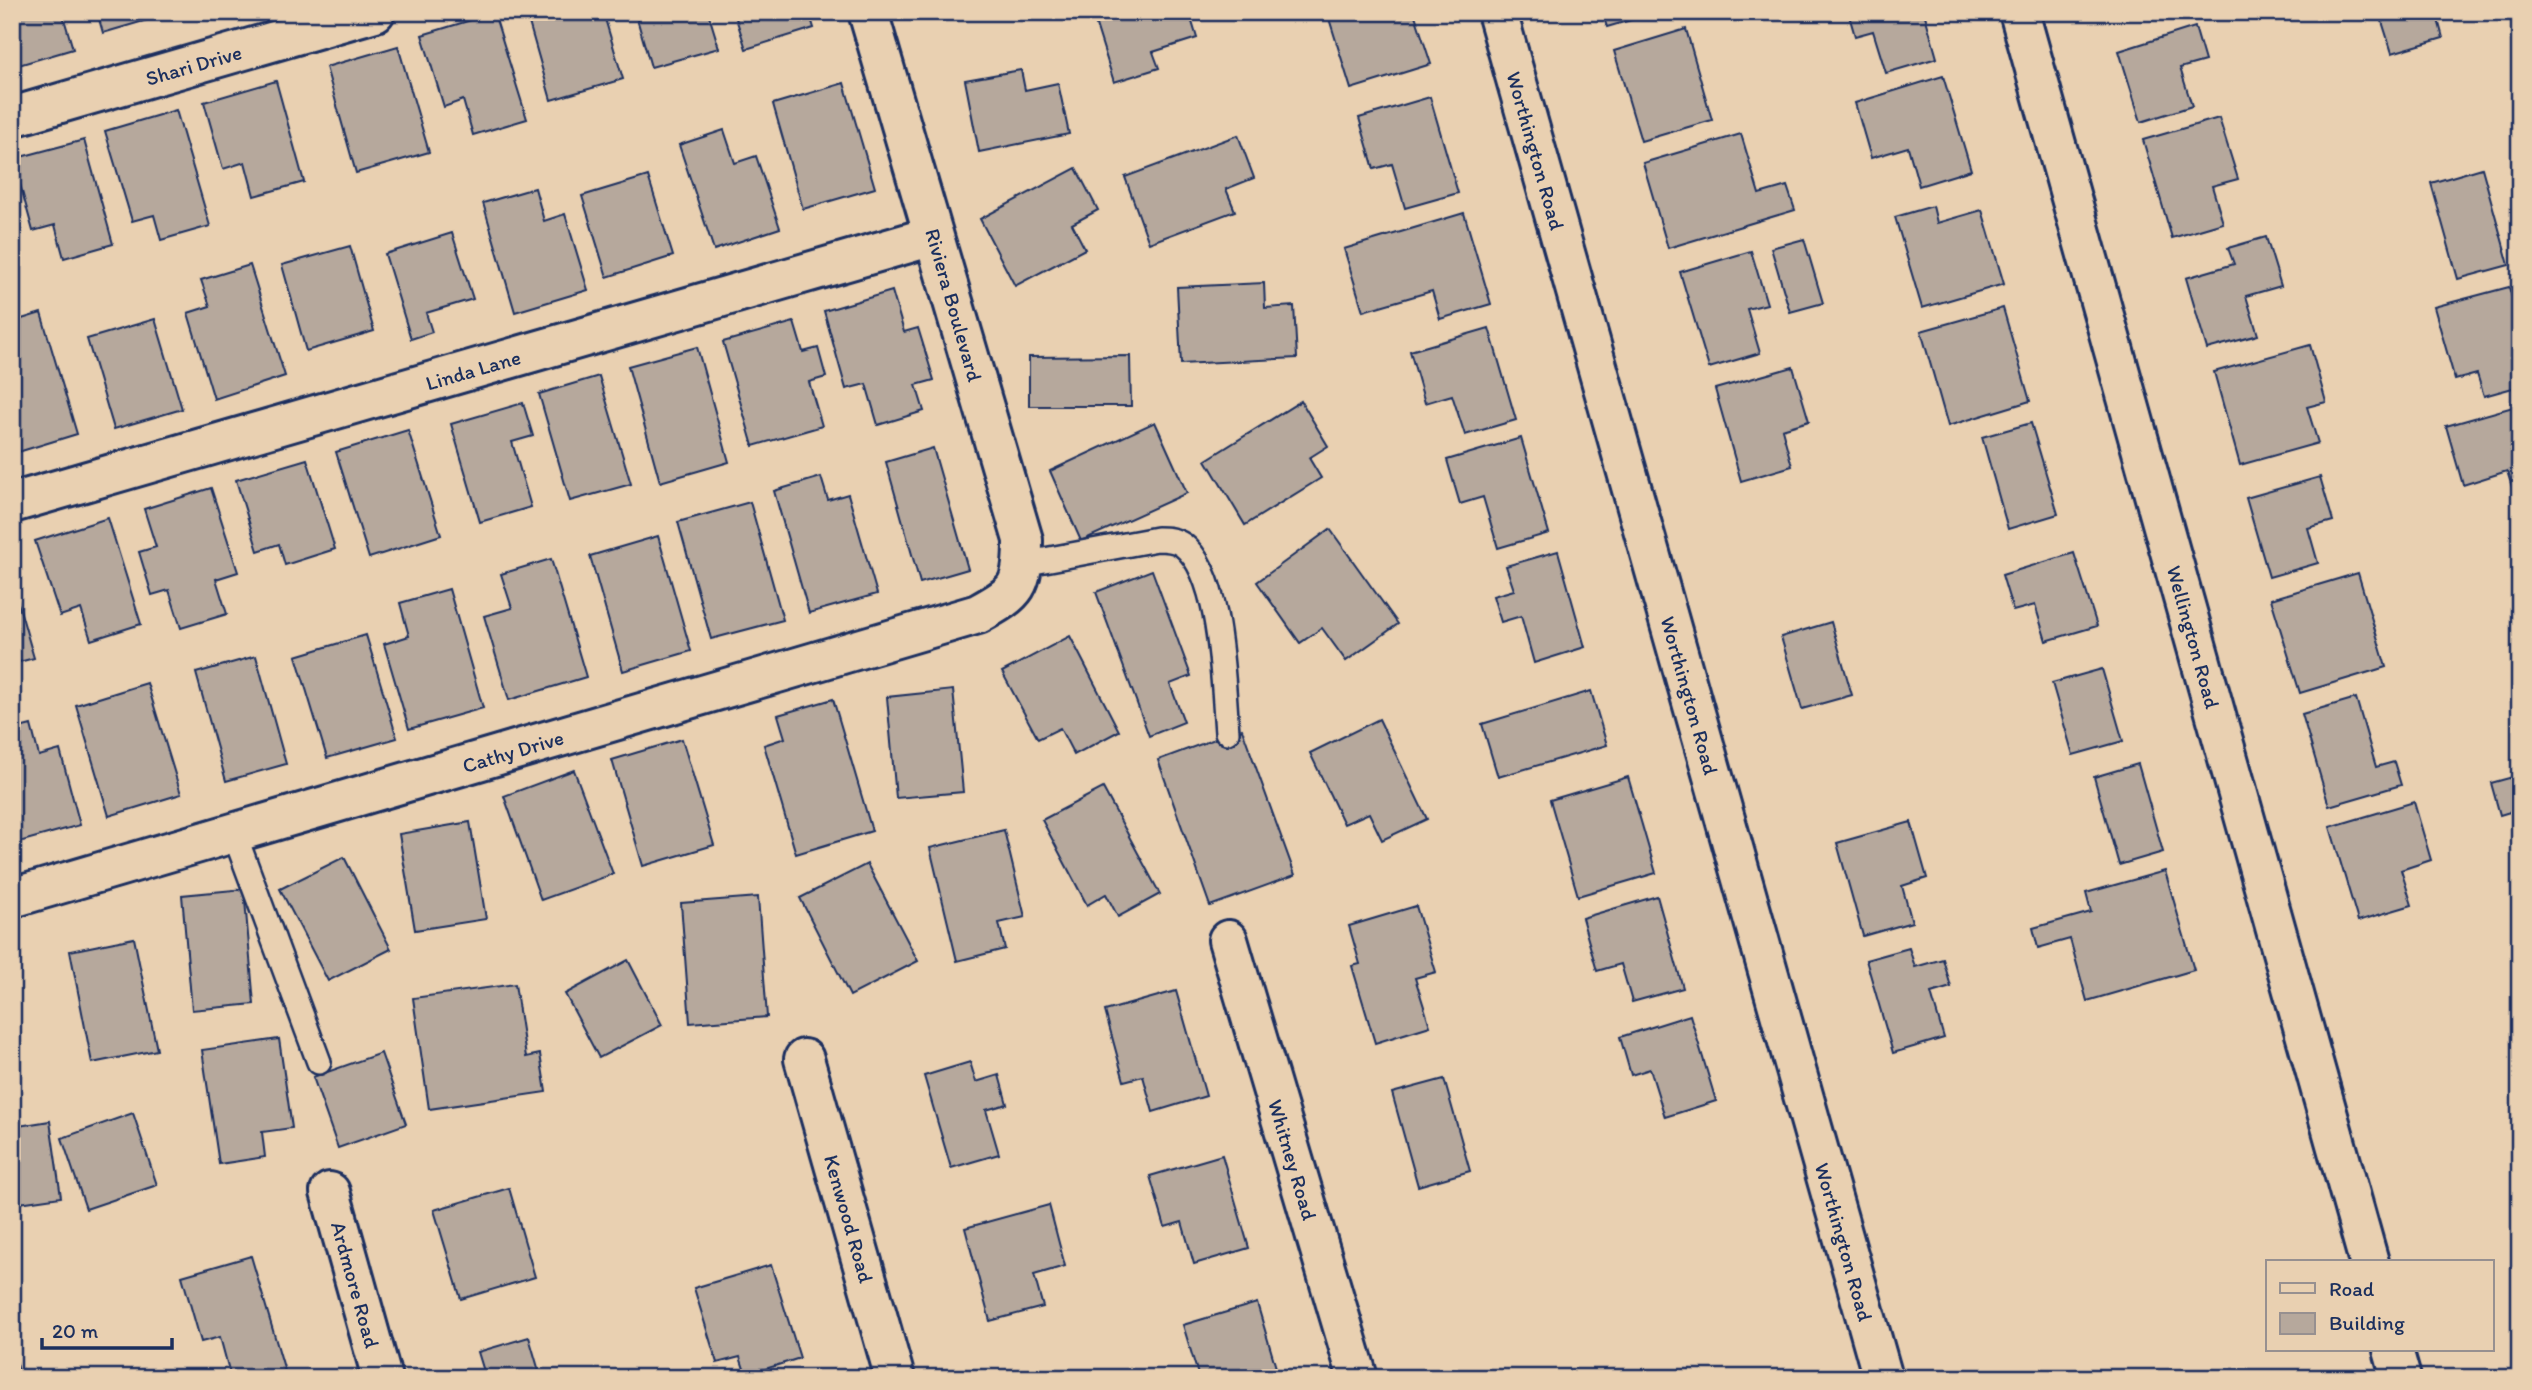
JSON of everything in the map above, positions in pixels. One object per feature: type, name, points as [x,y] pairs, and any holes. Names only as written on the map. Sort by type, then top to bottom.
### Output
[{"type":"street","name":"Shari Drive","points":[[12,117],[375,12]]},
{"type":"street","name":"Riviera Boulevard","points":[[868,12],[1023,540],[1016,580]]},
{"type":"street","name":"Worthington Road","points":[[1497,12],[1882,1378]]},
{"type":"street","name":"Wellington Road","points":[[2019,12],[2367,1260]]},
{"type":"street","name":"Linda Lane","points":[[12,503],[933,236]]},
{"type":"street","name":"Cathy Drive","points":[[12,898],[978,614],[1016,580]]},
{"type":"street","name":"Whitney Road","points":[[1228,940],[1358,1378]]},
{"type":"street","name":"Kenwood Road","points":[[804,1059],[895,1378]]},
{"type":"street","name":"Ardmore Road","points":[[330,1192],[382,1378]]},
{"type":"street","points":[[2394,1352],[2401,1378]]},
{"type":"lane","points":[[1016,580],[1157,538],[1182,544],[1200,568],[1214,611],[1227,732]]},
{"type":"lane","points":[[234,833],[318,1062]]},
{"type":"building","points":[[12,12],[62,12],[73,49],[12,67]]},
{"type":"building","points":[[97,12],[171,12],[171,13],[103,33]]},
{"type":"building","points":[[526,12],[603,12],[623,79],[551,100]]},
{"type":"building","points":[[635,12],[708,12],[719,48],[651,67]]},
{"type":"building","points":[[734,12],[809,12],[814,28],[746,49]]},
{"type":"building","points":[[1092,12],[1189,12],[1197,38],[1153,52],[1159,68],[1114,82]]},
{"type":"building","points":[[1327,12],[1414,12],[1431,64],[1351,89]]},
{"type":"building","points":[[1602,12],[1655,12],[1655,13],[1607,27]]},
{"type":"building","points":[[1848,12],[1924,12],[1937,58],[1886,73],[1873,31],[1855,36]]},
{"type":"building","points":[[2379,12],[2436,12],[2443,38],[2392,53]]},
{"type":"building","points":[[494,13],[527,119],[473,135],[463,100],[444,107],[422,35]]},
{"type":"building","points":[[2195,27],[2205,61],[2180,68],[2192,106],[2141,122],[2119,51]]},
{"type":"building","points":[[1686,29],[1712,120],[1641,141],[1614,51]]},
{"type":"building","points":[[398,46],[429,152],[356,173],[326,67]]},
{"type":"building","points":[[1021,70],[1025,90],[1058,83],[1069,134],[979,152],[965,80]]},
{"type":"building","points":[[1943,76],[1971,170],[1919,186],[1908,147],[1871,158],[1855,103]]},
{"type":"building","points":[[276,81],[304,182],[254,196],[245,162],[223,169],[204,102]]},
{"type":"building","points":[[844,83],[875,188],[803,209],[773,104]]},
{"type":"building","points":[[1430,97],[1458,193],[1405,208],[1392,164],[1374,169],[1359,118]]},
{"type":"building","points":[[176,110],[210,226],[161,240],[154,215],[132,221],[105,131]]},
{"type":"building","points":[[2219,118],[2238,179],[2212,186],[2223,223],[2172,238],[2143,140]]},
{"type":"building","points":[[724,130],[735,163],[756,156],[780,228],[714,250],[679,145]]},
{"type":"building","points":[[1741,134],[1759,194],[1787,186],[1795,210],[1668,248],[1643,163]]},
{"type":"building","points":[[1238,135],[1254,178],[1226,189],[1235,211],[1149,243],[1125,177]]},
{"type":"building","points":[[84,140],[113,244],[64,258],[55,225],[33,231],[13,159]]},
{"type":"building","points":[[1076,168],[1098,210],[1072,224],[1085,249],[1015,286],[980,219]]},
{"type":"building","points":[[2482,168],[2509,265],[2458,279],[2431,183]]},
{"type":"building","points":[[648,176],[673,256],[607,277],[582,196]]},
{"type":"building","points":[[535,188],[544,221],[565,214],[588,290],[515,312],[483,203]]},
{"type":"building","points":[[1933,206],[1937,223],[1982,210],[2004,284],[1922,308],[1895,217]]},
{"type":"building","points":[[1464,213],[1491,304],[1440,319],[1432,291],[1363,311],[1344,249]]},
{"type":"building","points":[[452,233],[473,299],[426,313],[432,332],[411,339],[385,254]]},
{"type":"building","points":[[2266,237],[2281,286],[2246,296],[2258,335],[2207,349],[2186,278],[2234,264],[2228,248]]},
{"type":"building","points":[[1804,239],[1823,303],[1790,312],[1771,248]]},
{"type":"building","points":[[350,246],[374,331],[306,351],[282,265]]},
{"type":"building","points":[[1751,251],[1767,304],[1747,309],[1760,353],[1709,368],[1680,272]]},
{"type":"building","points":[[250,265],[285,376],[214,399],[188,313],[210,306],[201,280]]},
{"type":"building","points":[[1264,283],[1265,308],[1294,306],[1297,358],[1181,364],[1177,287]]},
{"type":"building","points":[[2509,287],[2520,326],[2520,386],[2484,396],[2477,374],[2455,380],[2434,307]]},
{"type":"building","points":[[892,291],[904,332],[918,328],[934,380],[916,385],[924,411],[878,425],[866,384],[846,389],[824,311]]},
{"type":"building","points":[[2003,308],[2030,401],[1948,426],[1921,331]]},
{"type":"building","points":[[41,313],[77,434],[15,453],[12,443],[12,322]]},
{"type":"building","points":[[155,319],[182,409],[114,429],[87,339]]},
{"type":"building","points":[[794,322],[803,352],[818,348],[826,377],[809,382],[822,426],[753,446],[723,342]]},
{"type":"building","points":[[1489,328],[1516,420],[1465,435],[1452,395],[1425,403],[1410,351]]},
{"type":"building","points":[[2310,345],[2326,402],[2307,407],[2318,443],[2240,465],[2214,372]]},
{"type":"building","points":[[697,347],[729,462],[660,482],[628,366]]},
{"type":"building","points":[[1130,356],[1131,406],[1029,406],[1029,357]]},
{"type":"building","points":[[1793,367],[1809,421],[1782,429],[1792,466],[1741,481],[1715,389]]},
{"type":"building","points":[[599,376],[631,484],[570,501],[539,394]]},
{"type":"building","points":[[1301,401],[1328,446],[1309,458],[1321,478],[1245,525],[1206,460]]},
{"type":"building","points":[[523,403],[533,436],[512,442],[531,507],[480,522],[451,424]]},
{"type":"building","points":[[2520,405],[2519,509],[2507,471],[2463,485],[2446,426]]},
{"type":"building","points":[[1155,422],[1187,493],[1081,541],[1050,471]]},
{"type":"building","points":[[2031,423],[2058,514],[2008,529],[1982,437]]},
{"type":"building","points":[[408,430],[441,535],[369,558],[336,452]]},
{"type":"building","points":[[1521,438],[1549,533],[1498,548],[1483,497],[1460,504],[1447,460]]},
{"type":"building","points":[[933,448],[968,569],[920,583],[886,462]]},
{"type":"building","points":[[307,459],[335,549],[285,565],[279,544],[258,551],[236,480]]},
{"type":"building","points":[[821,477],[828,500],[848,494],[877,594],[809,613],[774,491]]},
{"type":"building","points":[[2320,477],[2333,521],[2308,528],[2318,563],[2269,577],[2246,498]]},
{"type":"building","points":[[211,488],[238,572],[216,579],[227,614],[181,628],[169,590],[152,595],[139,552],[156,547],[144,509]]},
{"type":"building","points":[[750,502],[783,620],[711,639],[678,522]]},
{"type":"building","points":[[108,518],[141,624],[91,640],[81,609],[60,616],[35,541]]},
{"type":"building","points":[[1330,529],[1398,624],[1346,661],[1322,628],[1300,643],[1257,582]]},
{"type":"building","points":[[658,536],[691,651],[623,671],[590,556]]},
{"type":"building","points":[[1558,551],[1585,647],[1534,663],[1521,616],[1501,622],[1493,596],[1514,590],[1506,566]]},
{"type":"building","points":[[2074,553],[2097,626],[2046,641],[2035,605],[2013,611],[2002,575]]},
{"type":"building","points":[[551,559],[586,677],[509,700],[484,616],[512,608],[501,574]]},
{"type":"building","points":[[1152,570],[1191,676],[1170,684],[1184,722],[1149,736],[1096,592]]},
{"type":"building","points":[[2358,573],[2386,667],[2300,693],[2271,599]]},
{"type":"building","points":[[12,582],[34,658],[12,664]]},
{"type":"building","points":[[449,589],[483,708],[409,729],[384,644],[409,636],[400,603]]},
{"type":"building","points":[[1831,622],[1852,695],[1802,709],[1781,637]]},
{"type":"building","points":[[366,635],[397,738],[327,758],[296,656]]},
{"type":"building","points":[[1070,636],[1119,731],[1074,755],[1060,728],[1038,739],[1002,672]]},
{"type":"building","points":[[256,656],[286,764],[226,781],[196,673]]},
{"type":"building","points":[[2102,669],[2123,741],[2073,755],[2052,683]]},
{"type":"building","points":[[147,683],[181,794],[109,816],[76,705]]},
{"type":"building","points":[[953,690],[963,792],[896,798],[887,697]]},
{"type":"building","points":[[1591,691],[1607,745],[1498,777],[1482,724]]},
{"type":"building","points":[[2356,698],[2376,767],[2394,762],[2401,785],[2329,806],[2302,714]]},
{"type":"building","points":[[833,699],[872,831],[796,854],[764,745],[785,738],[778,715]]},
{"type":"building","points":[[1379,719],[1427,819],[1382,840],[1369,813],[1344,824],[1310,753]]},
{"type":"building","points":[[31,725],[39,756],[60,750],[80,825],[12,844],[12,730]]},
{"type":"building","points":[[1242,729],[1295,875],[1210,906],[1158,760]]},
{"type":"building","points":[[682,739],[714,845],[643,866],[612,760]]},
{"type":"building","points":[[2138,764],[2163,852],[2119,865],[2094,777]]},
{"type":"building","points":[[574,770],[613,874],[541,900],[504,796]]},
{"type":"building","points":[[2520,775],[2520,809],[2500,815],[2491,783]]},
{"type":"building","points":[[1628,777],[1656,873],[1578,896],[1550,800]]},
{"type":"building","points":[[1103,788],[1160,894],[1118,917],[1106,894],[1087,905],[1042,820]]},
{"type":"building","points":[[2414,802],[2431,860],[2401,870],[2412,905],[2358,921],[2330,827]]},
{"type":"building","points":[[470,822],[486,919],[415,930],[399,834]]},
{"type":"building","points":[[1911,822],[1927,878],[1902,886],[1912,922],[1863,936],[1837,843]]},
{"type":"building","points":[[1004,830],[1025,917],[999,923],[1005,949],[957,961],[930,848]]},
{"type":"building","points":[[344,857],[391,949],[328,981],[280,889]]},
{"type":"building","points":[[867,864],[918,961],[850,996],[800,898]]},
{"type":"building","points":[[2165,871],[2194,970],[2087,1001],[2070,939],[2038,948],[2033,928],[2091,912],[2086,893]]},
{"type":"building","points":[[244,889],[254,1004],[192,1010],[182,895]]},
{"type":"building","points":[[1657,896],[1683,988],[1632,1002],[1621,964],[1597,971],[1582,918]]},
{"type":"building","points":[[758,897],[767,1017],[690,1023],[681,903]]},
{"type":"building","points":[[1416,906],[1436,972],[1415,978],[1430,1026],[1375,1043],[1352,966],[1360,964],[1349,926]]},
{"type":"building","points":[[134,938],[157,1050],[92,1063],[70,951]]},
{"type":"building","points":[[1909,948],[1915,967],[1943,959],[1951,987],[1931,993],[1944,1038],[1893,1053],[1866,960]]},
{"type":"building","points":[[628,960],[662,1025],[599,1058],[565,994]]},
{"type":"building","points":[[515,984],[526,1057],[540,1054],[546,1092],[429,1109],[413,998]]},
{"type":"building","points":[[1176,991],[1206,1096],[1153,1112],[1143,1076],[1124,1081],[1105,1011]]},
{"type":"building","points":[[1690,1015],[1716,1101],[1665,1117],[1650,1069],[1631,1075],[1620,1037]]},
{"type":"building","points":[[279,1039],[292,1128],[262,1132],[265,1157],[219,1164],[202,1050]]},
{"type":"building","points":[[381,1053],[406,1124],[338,1148],[313,1077]]},
{"type":"building","points":[[970,1062],[976,1082],[999,1075],[1007,1104],[986,1110],[999,1154],[951,1168],[924,1076]]},
{"type":"building","points":[[1444,1079],[1470,1171],[1418,1186],[1392,1093]]},
{"type":"building","points":[[133,1113],[157,1185],[86,1209],[62,1138]]},
{"type":"building","points":[[50,1121],[61,1197],[12,1204],[12,1127]]},
{"type":"building","points":[[1222,1155],[1249,1248],[1194,1264],[1182,1222],[1165,1227],[1150,1176]]},
{"type":"building","points":[[509,1188],[535,1277],[461,1299],[434,1210]]},
{"type":"building","points":[[1049,1205],[1065,1266],[1034,1275],[1043,1307],[990,1321],[965,1228]]},
{"type":"building","points":[[251,1256],[287,1378],[231,1378],[220,1337],[201,1342],[182,1276]]},
{"type":"building","points":[[771,1265],[800,1358],[746,1375],[740,1357],[717,1363],[694,1288]]},
{"type":"building","points":[[1257,1303],[1279,1378],[1222,1378],[1219,1371],[1199,1378],[1183,1325]]},
{"type":"building","points":[[529,1337],[541,1378],[486,1378],[478,1352]]},
{"type":"building","points":[[12,1347],[21,1378],[12,1378]]}]
